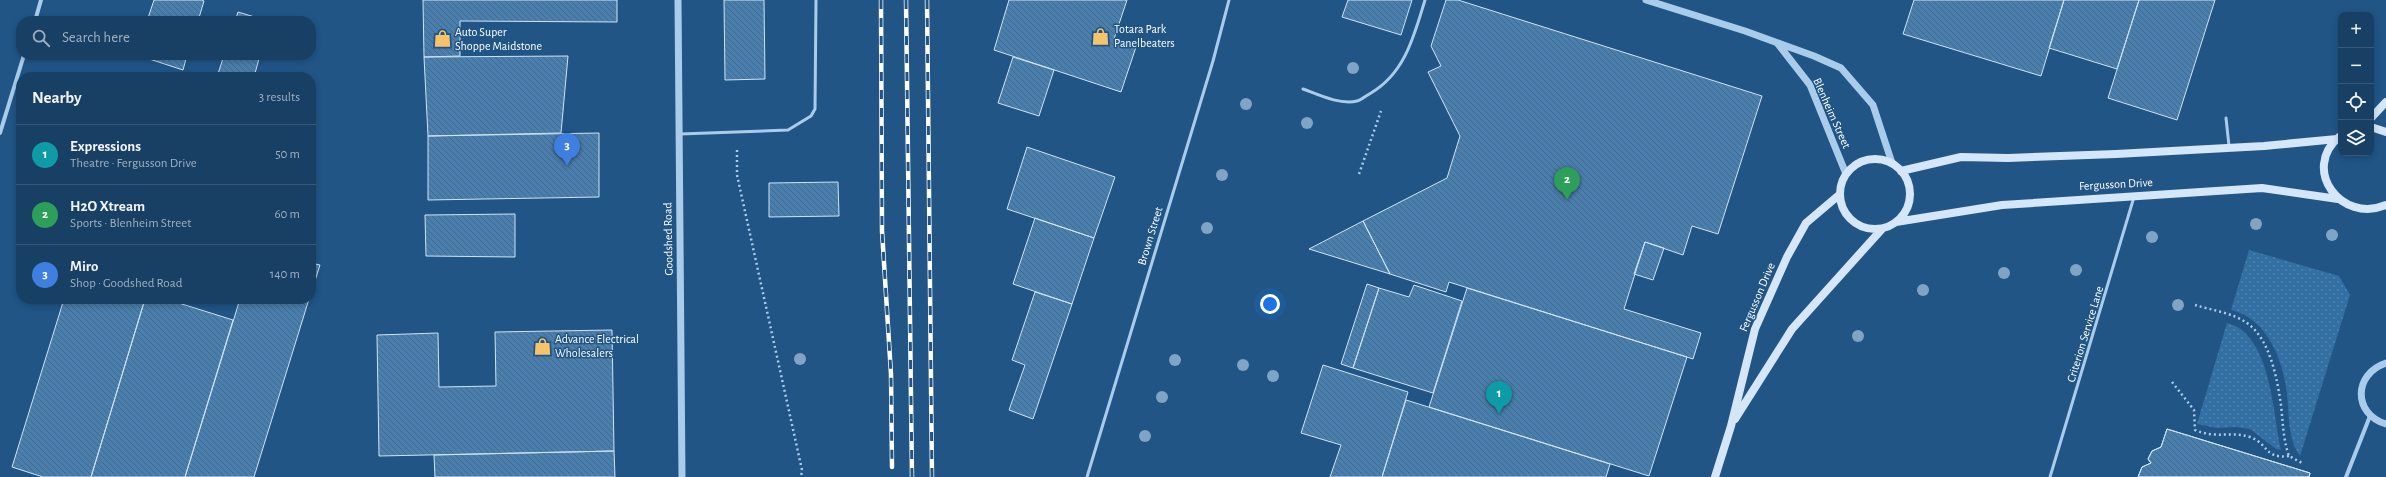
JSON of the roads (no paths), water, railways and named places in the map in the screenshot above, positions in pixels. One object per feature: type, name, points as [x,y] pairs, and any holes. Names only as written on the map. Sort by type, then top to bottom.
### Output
[{"type":"main road","points":[[2374,115],[2386,102]]},
{"type":"main road","points":[[2374,128],[2386,132]]},
{"type":"main road","points":[[1901,171],[1961,157],[2008,158],[2229,148],[2338,137]]},
{"type":"main road","points":[[2338,138],[2326,156],[2325,169],[2330,188],[2338,199],[2353,208],[2362,210],[2386,205]]},
{"type":"main road","points":[[1881,160],[1892,163],[1901,171],[1906,179],[1910,197],[1903,215],[1896,222],[1882,228],[1869,229],[1858,225],[1848,218],[1842,207],[1840,195],[1846,174],[1862,162],[1881,160]]},
{"type":"main road","name":"Fergusson Drive","points":[[1896,222],[2002,205],[2134,195],[2262,188],[2338,199]]},
{"type":"main road","name":"Fergusson Drive","points":[[1715,477],[1731,426],[1755,329],[1787,257],[1806,223],[1840,195]]},
{"type":"main road","name":"Fergusson Drive","points":[[1731,426],[1792,329],[1882,228]]},
{"type":"street","points":[[37,16],[42,0]]},
{"type":"street","name":"Goodshed Road","points":[[678,0],[682,477]]},
{"type":"street","name":"Blenheim Street","points":[[1646,0],[1745,31],[1814,56],[1841,68],[1873,104],[1892,163]]},
{"type":"street","name":"Blenheim Street","points":[[1778,44],[1810,85],[1846,174]]},
{"type":"street","points":[[19,72],[22,60]]},
{"type":"street","points":[[0,133],[16,81]]},
{"type":"street","points":[[2386,363],[2370,371],[2362,389],[2361,399],[2370,416],[2386,424]]},
{"type":"street","points":[[2346,477],[2370,416]]},
{"type":"lane","points":[[678,134],[788,130],[810,116],[815,109],[816,0]]},
{"type":"lane","name":"Brown Street","points":[[1087,477],[1213,61],[1229,0]]},
{"type":"lane","points":[[1303,89],[1334,100],[1357,101],[1384,85],[1399,67],[1409,51],[1425,0]]},
{"type":"lane","points":[[2226,118],[2229,148]]},
{"type":"lane","name":"Criterion Service Lane","points":[[2050,477],[2134,195]]},
{"type":"railway","points":[[881,0],[882,231],[891,374],[892,467]]},
{"type":"railway","points":[[906,0],[912,477]]},
{"type":"railway","points":[[927,0],[932,477]]},
{"type":"place","name":"Totara Park Panelbeaters","points":[[1101,36]]},
{"type":"place","name":"Auto Super Shoppe Maidstone","points":[[442,39]]},
{"type":"place","name":"Miro","points":[[567,166]]},
{"type":"place","name":"H2O Xtream","points":[[1567,200]]},
{"type":"place","name":"Advance Electrical Wholesalers","points":[[542,346]]},
{"type":"place","name":"Expressions","points":[[1499,414]]}]
